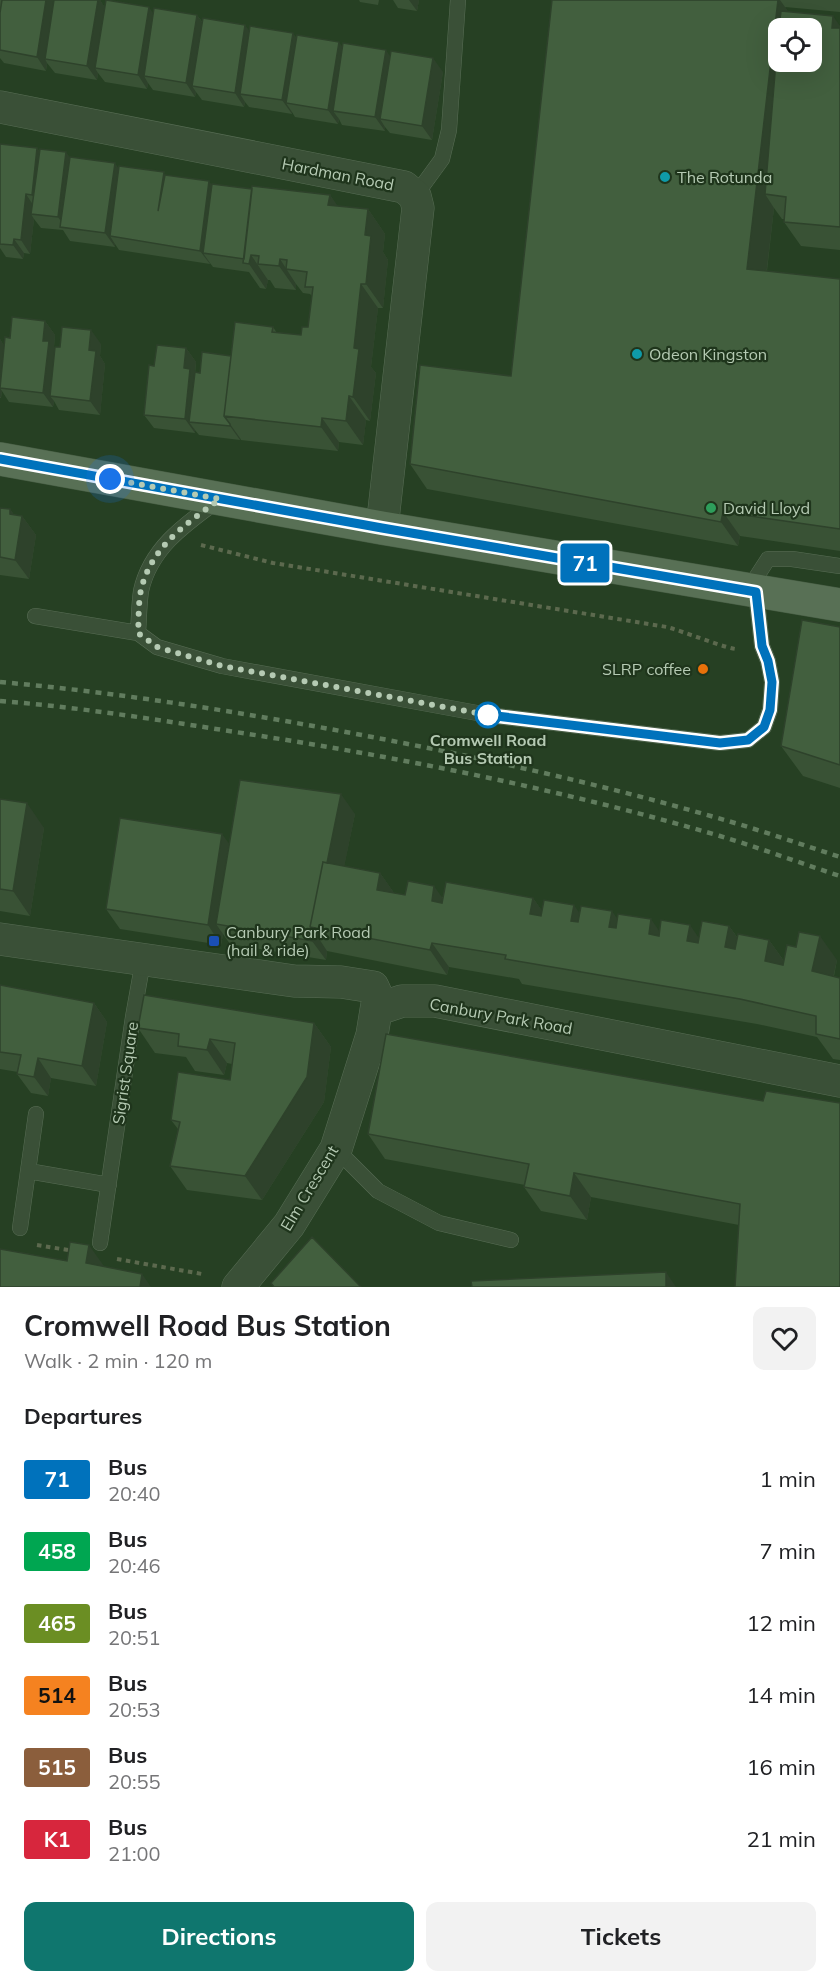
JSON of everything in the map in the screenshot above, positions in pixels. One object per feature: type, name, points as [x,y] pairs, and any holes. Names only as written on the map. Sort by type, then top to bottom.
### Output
[{"type":"main road","points":[[0,459],[382,528],[840,605]]},
{"type":"street","name":"Hardman Road","points":[[0,107],[404,187],[415,196],[417,208],[382,528]]},
{"type":"street","points":[[0,939],[294,981],[357,984],[373,987],[378,998],[378,1009]]},
{"type":"street","name":"Canbury Park Road","points":[[378,1009],[402,1002],[435,1001],[840,1081]]},
{"type":"street","name":"Elm Crescent","points":[[238,1287],[289,1225],[336,1149],[378,1009]]},
{"type":"lane","points":[[415,196],[442,159],[449,130],[458,0]]},
{"type":"lane","points":[[138,633],[141,590],[153,559],[178,530],[220,499]]},
{"type":"lane","points":[[35,616],[138,633],[157,647],[222,666],[488,715],[720,743],[748,740],[764,727],[770,710],[772,682],[762,646],[756,592],[757,576],[768,559],[792,559],[840,566]]},
{"type":"lane","name":"Sigrist Square","points":[[100,1243],[143,961]]},
{"type":"lane","points":[[20,1228],[36,1114]]},
{"type":"lane","points":[[336,1149],[378,1191],[440,1223],[512,1240]]},
{"type":"lane","points":[[28,1171],[109,1185]]},
{"type":"path","points":[[178,530],[197,544],[273,563],[667,627],[715,642],[731,650],[739,649]]},
{"type":"building","points":[[2,0],[46,0],[37,57],[0,50]]},
{"type":"building","points":[[54,0],[98,0],[87,66],[45,59]]},
{"type":"building","points":[[106,0],[149,7],[138,75],[95,68]]},
{"type":"building","name":"The Rotunda","points":[[552,0],[778,0],[776,18],[768,18],[770,72],[747,269],[840,279],[840,529],[723,512],[721,522],[410,464],[420,365],[511,376]]},
{"type":"building","points":[[154,8],[197,15],[186,83],[144,76]]},
{"type":"building","points":[[781,11],[833,16],[832,28],[840,28],[840,227],[784,222],[786,197],[765,194],[775,72],[822,72],[822,18],[780,18]]},
{"type":"building","points":[[203,18],[245,25],[235,93],[192,86]]},
{"type":"building","points":[[250,26],[293,33],[282,100],[240,94]]},
{"type":"building","points":[[297,35],[339,42],[328,110],[286,103]]},
{"type":"building","points":[[343,43],[386,50],[375,117],[333,111]]},
{"type":"building","points":[[391,51],[433,58],[422,126],[380,119]]},
{"type":"building","points":[[0,144],[37,148],[32,195],[26,194],[21,240],[14,239],[13,245],[0,244]]},
{"type":"building","points":[[40,149],[66,152],[58,217],[31,214]]},
{"type":"building","points":[[70,157],[115,163],[105,233],[60,227]]},
{"type":"building","points":[[119,166],[164,172],[158,211],[165,175],[209,181],[200,251],[110,236]]},
{"type":"building","points":[[212,184],[252,189],[244,259],[203,253]]},
{"type":"building","points":[[252,186],[330,195],[328,205],[368,209],[365,235],[371,236],[366,284],[361,284],[354,348],[359,349],[353,397],[349,396],[346,421],[322,418],[321,427],[224,416],[235,322],[273,327],[272,332],[301,335],[302,327],[308,327],[313,287],[305,287],[307,272],[286,269],[287,260],[280,259],[279,266],[258,264],[259,256],[251,255],[249,264],[243,263]]},
{"type":"building","points":[[12,317],[45,321],[43,341],[49,341],[43,393],[0,388],[5,337],[10,338]]},
{"type":"building","points":[[62,327],[91,330],[89,350],[96,351],[90,401],[50,396],[55,347],[60,347]]},
{"type":"building","points":[[157,345],[186,348],[184,368],[190,369],[185,419],[144,415],[149,365],[154,366]]},
{"type":"building","points":[[202,352],[231,356],[224,416],[230,426],[189,422],[195,372],[200,373]]},
{"type":"building","points":[[0,508],[10,509],[10,514],[22,516],[15,560],[0,557]]},
{"type":"building","points":[[802,620],[840,627],[840,765],[781,746]]},
{"type":"building","points":[[240,780],[341,794],[327,863],[323,862],[310,927],[314,931],[312,941],[216,924]]},
{"type":"building","points":[[0,799],[27,803],[13,891],[0,889]]},
{"type":"building","points":[[120,818],[222,834],[208,925],[106,909]]},
{"type":"building","points":[[323,862],[380,873],[377,890],[405,895],[408,881],[434,886],[432,901],[442,903],[446,882],[533,898],[530,914],[541,916],[544,900],[574,905],[571,921],[578,922],[581,906],[612,911],[609,927],[616,928],[618,914],[651,919],[649,934],[659,936],[661,920],[690,925],[687,941],[698,943],[702,921],[729,926],[725,947],[735,949],[738,934],[769,940],[765,961],[783,965],[787,945],[796,947],[799,932],[820,936],[812,971],[840,978],[840,1039],[816,1034],[816,1016],[740,999],[505,959],[506,955],[432,943],[430,950],[310,927]]},
{"type":"building","points":[[0,985],[94,1003],[82,1066],[38,1058],[34,1077],[17,1074],[21,1055],[0,1052]]},
{"type":"building","points":[[144,995],[314,1023],[307,1077],[245,1176],[170,1166],[180,1122],[171,1120],[178,1072],[230,1080],[235,1043],[210,1039],[207,1050],[178,1046],[179,1034],[138,1028]]},
{"type":"building","points":[[386,1034],[763,1101],[766,1091],[840,1103],[840,1287],[735,1287],[740,1204],[574,1173],[570,1196],[524,1187],[529,1164],[368,1134]]},
{"type":"building","points":[[312,1237],[361,1287],[274,1287],[271,1283]]},
{"type":"building","points":[[70,1242],[89,1245],[86,1263],[142,1274],[140,1287],[0,1287],[0,1249],[67,1261]]},
{"type":"building","points":[[666,1272],[666,1287],[472,1287],[471,1281]]},
{"type":"railway","points":[[0,682],[92,692],[230,712],[458,754],[683,808],[840,857]]},
{"type":"railway","points":[[0,701],[86,710],[291,741],[476,775],[660,819],[840,876]]},
{"type":"bus line","name":"71","points":[[0,459],[756,592],[762,646],[772,682],[770,710],[764,727],[748,740],[720,743],[488,715]]},
{"type":"place","name":"The Rotunda","points":[[665,177]]},
{"type":"place","name":"Odeon Kingston","points":[[637,354]]},
{"type":"place","name":"David Lloyd","points":[[711,508]]},
{"type":"place","name":"SLRP coffee","points":[[703,669]]},
{"type":"place","name":"Cromwell Road Bus Station","points":[[488,715]]},
{"type":"place","name":"Canbury Park Road (hail & ride)","points":[[214,941]]},
{"type":"route","points":[[110,479],[220,499],[169,538],[153,559],[141,590],[138,633],[157,647],[222,666],[488,715]]}]
